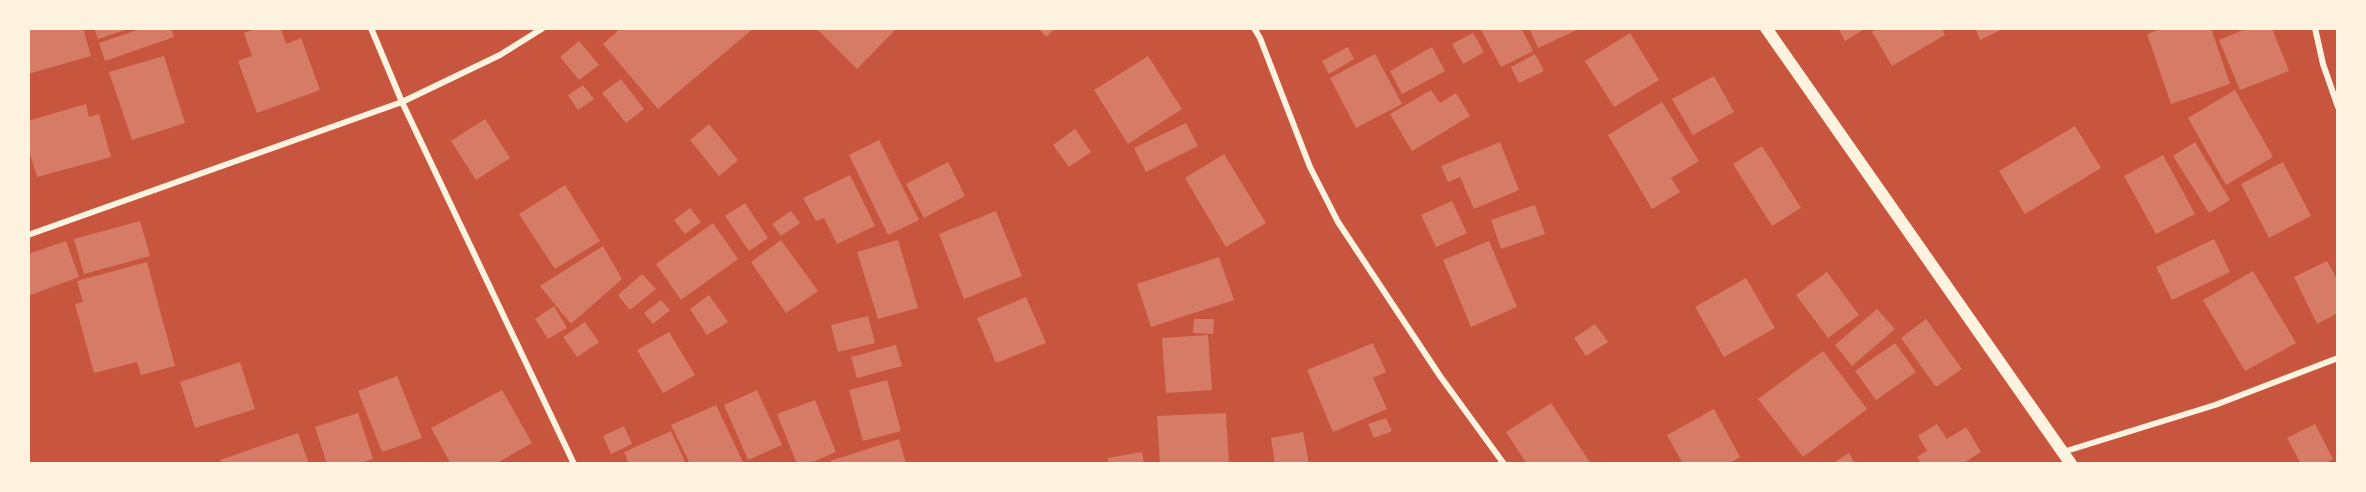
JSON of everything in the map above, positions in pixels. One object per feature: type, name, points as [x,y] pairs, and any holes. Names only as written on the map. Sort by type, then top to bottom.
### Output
[{"type":"main road","points":[[1766,28],[2071,464]]},
{"type":"street","points":[[371,28],[402,102],[574,464]]},
{"type":"street","points":[[28,235],[402,102],[500,55],[543,28]]},
{"type":"street","points":[[1254,28],[1260,38],[1310,167],[1338,222],[1440,376],[1504,464]]},
{"type":"street","points":[[2315,28],[2323,64],[2337,107]]},
{"type":"street","points":[[2063,452],[2215,405],[2337,358]]},
{"type":"building","points":[[28,28],[83,28],[91,56],[28,74]]},
{"type":"building","points":[[94,28],[128,28],[128,29],[98,39]]},
{"type":"building","points":[[143,28],[171,28],[174,37],[105,61],[99,43]]},
{"type":"building","points":[[258,28],[281,28],[286,44],[301,38],[320,90],[257,113],[238,61],[252,56],[244,33]]},
{"type":"building","points":[[621,28],[754,28],[658,109],[603,44]]},
{"type":"building","points":[[816,28],[897,28],[857,69]]},
{"type":"building","points":[[1038,28],[1056,28],[1046,37]]},
{"type":"building","points":[[1480,28],[1521,28],[1533,51],[1501,67]]},
{"type":"building","points":[[1529,28],[1581,28],[1538,48]]},
{"type":"building","points":[[1838,28],[1866,28],[1845,41]]},
{"type":"building","points":[[1877,28],[1942,28],[1945,35],[1892,66],[1872,32]]},
{"type":"building","points":[[1975,28],[2005,28],[1980,40]]},
{"type":"building","points":[[2163,28],[2211,28],[2230,84],[2171,104],[2147,34]]},
{"type":"building","points":[[2248,28],[2272,28],[2289,71],[2240,90],[2219,40]]},
{"type":"building","points":[[1473,33],[1484,52],[1463,64],[1452,44]]},
{"type":"building","points":[[1630,33],[1659,80],[1614,107],[1585,61]]},
{"type":"building","points":[[579,41],[599,65],[579,80],[560,57]]},
{"type":"building","points":[[1348,47],[1354,59],[1329,74],[1322,61]]},
{"type":"building","points":[[1432,47],[1445,71],[1402,94],[1390,71]]},
{"type":"building","points":[[1375,54],[1402,104],[1356,128],[1330,78]]},
{"type":"building","points":[[1535,54],[1544,71],[1519,83],[1511,67]]},
{"type":"building","points":[[164,56],[185,123],[132,140],[109,72]]},
{"type":"building","points":[[1148,56],[1182,109],[1128,144],[1094,90]]},
{"type":"building","points":[[1714,76],[1734,112],[1693,135],[1672,99]]},
{"type":"building","points":[[621,79],[644,109],[626,123],[602,93]]},
{"type":"building","points":[[583,85],[594,99],[578,110],[568,95]]},
{"type":"building","points":[[1431,90],[1440,103],[1456,93],[1470,116],[1412,151],[1390,114]]},
{"type":"building","points":[[2235,90],[2273,157],[2226,185],[2188,118]]},
{"type":"building","points":[[1662,102],[1699,161],[1671,178],[1680,192],[1652,209],[1608,135]]},
{"type":"building","points":[[86,104],[89,117],[99,114],[111,157],[37,177],[28,147],[28,121]]},
{"type":"building","points":[[485,119],[510,158],[476,180],[451,141]]},
{"type":"building","points":[[1186,123],[1198,146],[1146,172],[1134,148]]},
{"type":"building","points":[[709,124],[738,160],[719,176],[690,140]]},
{"type":"building","points":[[2075,126],[2101,168],[2025,214],[1999,171]]},
{"type":"building","points":[[1075,129],[1091,152],[1069,167],[1053,145]]},
{"type":"building","points":[[879,140],[919,220],[888,235],[849,155]]},
{"type":"building","points":[[1500,142],[1519,190],[1474,209],[1460,177],[1448,182],[1441,166]]},
{"type":"building","points":[[2195,142],[2230,200],[2209,213],[2173,156]]},
{"type":"building","points":[[1762,146],[1801,208],[1772,226],[1733,164]]},
{"type":"building","points":[[1224,154],[1266,223],[1226,247],[1185,178]]},
{"type":"building","points":[[2163,155],[2195,214],[2156,234],[2124,176]]},
{"type":"building","points":[[948,162],[965,196],[924,218],[906,184]]},
{"type":"building","points":[[2283,162],[2311,216],[2269,238],[2241,184]]},
{"type":"building","points":[[850,175],[875,226],[837,244],[824,218],[816,221],[803,198]]},
{"type":"building","points":[[565,185],[600,241],[555,269],[519,214]]},
{"type":"building","points":[[1452,201],[1467,233],[1436,247],[1421,215]]},
{"type":"building","points":[[745,203],[768,238],[749,251],[725,216]]},
{"type":"building","points":[[1535,205],[1545,234],[1501,249],[1491,220]]},
{"type":"building","points":[[690,208],[701,222],[685,234],[674,220]]},
{"type":"building","points":[[791,211],[800,223],[781,236],[772,224]]},
{"type":"building","points":[[996,211],[1022,276],[964,299],[939,234]]},
{"type":"building","points":[[140,221],[150,256],[84,274],[74,239]]},
{"type":"building","points":[[713,223],[738,259],[681,300],[656,264]]},
{"type":"building","points":[[2214,239],[2230,272],[2172,300],[2156,267]]},
{"type":"building","points":[[781,240],[818,291],[786,313],[751,262]]},
{"type":"building","points":[[898,240],[918,308],[878,319],[857,252]]},
{"type":"building","points":[[66,241],[79,277],[28,296],[28,254]]},
{"type":"building","points":[[1489,241],[1517,307],[1471,327],[1443,260]]},
{"type":"building","points":[[603,246],[622,279],[571,324],[540,286]]},
{"type":"building","points":[[1219,257],[1234,300],[1151,327],[1137,284]]},
{"type":"building","points":[[2327,261],[2338,281],[2338,313],[2317,324],[2294,277]]},
{"type":"building","points":[[147,262],[175,366],[141,375],[137,362],[94,373],[75,304],[83,302],[77,281]]},
{"type":"building","points":[[2253,271],[2296,343],[2245,371],[2203,300]]},
{"type":"building","points":[[1827,272],[1859,315],[1828,338],[1796,295]]},
{"type":"building","points":[[642,274],[656,289],[630,310],[618,295]]},
{"type":"building","points":[[1746,278],[1775,328],[1724,357],[1695,307]]},
{"type":"building","points":[[709,295],[728,322],[707,335],[690,309]]},
{"type":"building","points":[[1026,297],[1046,343],[996,363],[977,318]]},
{"type":"building","points":[[661,300],[670,310],[653,324],[644,313]]},
{"type":"building","points":[[554,306],[567,328],[548,339],[535,319]]},
{"type":"building","points":[[1877,309],[1895,329],[1852,366],[1835,345]]},
{"type":"building","points":[[868,316],[875,343],[838,352],[831,325]]},
{"type":"building","points":[[1194,319],[1214,319],[1213,334],[1193,333]]},
{"type":"building","points":[[1926,319],[1962,369],[1936,387],[1901,338]]},
{"type":"building","points":[[585,322],[599,342],[577,357],[563,337]]},
{"type":"building","points":[[1595,324],[1608,342],[1586,356],[1574,338]]},
{"type":"building","points":[[669,332],[695,375],[663,393],[637,350]]},
{"type":"building","points":[[1208,335],[1212,390],[1166,393],[1162,338]]},
{"type":"building","points":[[1373,343],[1386,372],[1373,378],[1387,409],[1333,432],[1307,370]]},
{"type":"building","points":[[1895,343],[1916,372],[1876,400],[1855,371]]},
{"type":"building","points":[[896,345],[902,366],[857,378],[851,357]]},
{"type":"building","points":[[1823,351],[1867,409],[1803,457],[1758,399]]},
{"type":"building","points":[[240,362],[255,409],[195,428],[180,382]]},
{"type":"building","points":[[397,376],[422,438],[382,452],[358,391]]},
{"type":"building","points":[[887,380],[901,431],[863,441],[849,390]]},
{"type":"building","points":[[502,390],[532,443],[495,464],[451,464],[431,428]]},
{"type":"building","points":[[757,390],[782,445],[748,460],[724,405]]},
{"type":"building","points":[[815,400],[836,452],[808,464],[797,464],[777,414]]},
{"type":"building","points":[[1551,403],[1591,464],[1527,464],[1506,432]]},
{"type":"building","points":[[716,405],[743,462],[690,464],[671,425]]},
{"type":"building","points":[[1714,409],[1740,457],[1728,464],[1683,464],[1667,435]]},
{"type":"building","points":[[358,413],[373,459],[358,464],[327,464],[315,427]]},
{"type":"building","points":[[1226,413],[1229,464],[1160,464],[1157,416]]},
{"type":"building","points":[[1386,418],[1392,431],[1374,438],[1368,424]]},
{"type":"building","points":[[1937,424],[1947,439],[1966,427],[1981,452],[1962,464],[1921,464],[1917,457],[1927,451],[1918,436]]},
{"type":"building","points":[[2315,424],[2333,459],[2324,464],[2301,464],[2287,438]]},
{"type":"building","points":[[624,426],[632,444],[611,454],[603,436]]},
{"type":"building","points":[[671,431],[686,464],[629,464],[624,452]]},
{"type":"building","points":[[1303,432],[1309,464],[1275,464],[1271,438]]},
{"type":"building","points":[[298,433],[309,464],[221,464],[220,460]]},
{"type":"building","points":[[899,439],[906,464],[830,464],[830,461]]},
{"type":"building","points":[[1142,452],[1144,464],[1108,464],[1108,458]]},
{"type":"building","points":[[1849,453],[1855,464],[1832,464]]}]
